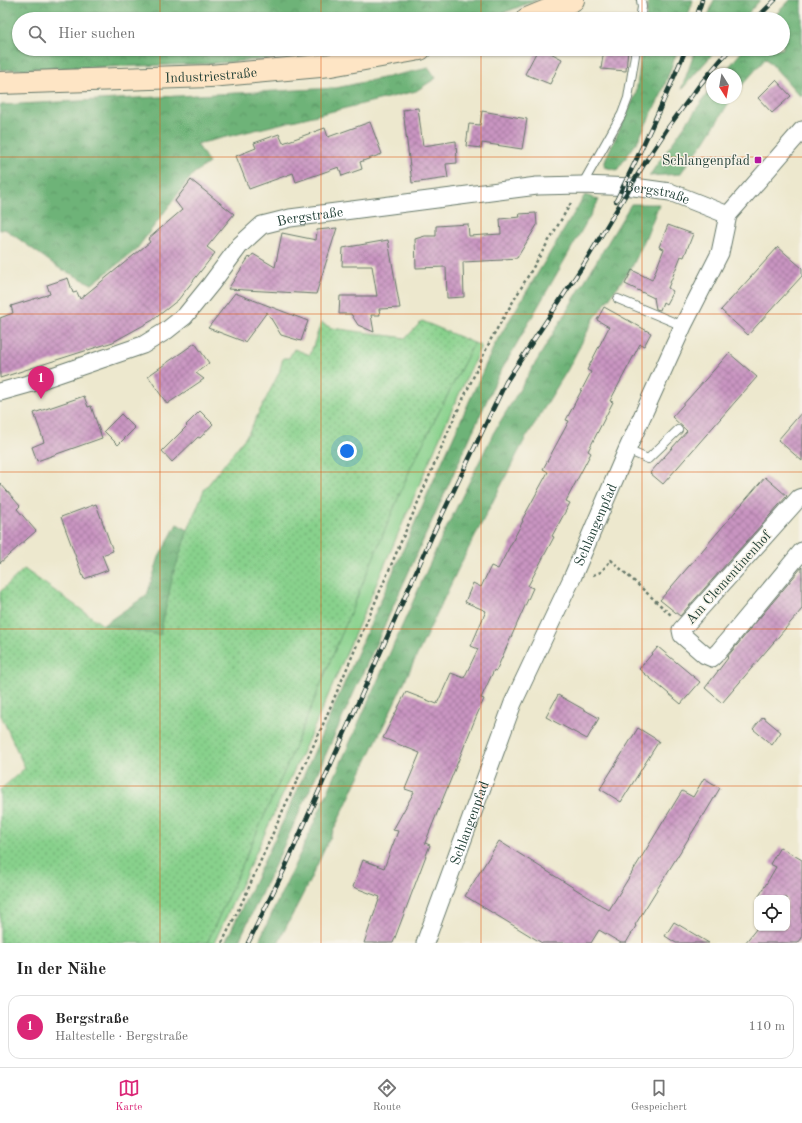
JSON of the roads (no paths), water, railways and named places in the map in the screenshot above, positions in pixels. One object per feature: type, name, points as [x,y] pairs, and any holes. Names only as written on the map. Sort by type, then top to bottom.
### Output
[{"type":"main road","points":[[544,12],[574,0]]},
{"type":"main road","name":"Industriestraße","points":[[0,83],[210,76],[331,65],[381,56]]},
{"type":"street","name":"Schlangenpfad","points":[[427,942],[513,703],[573,576],[627,450],[684,326],[720,253],[728,214],[802,130]]},
{"type":"street","name":"Bergstraße","points":[[0,392],[32,383],[143,345],[166,332],[185,316],[240,245],[262,225],[290,218],[529,187],[582,185],[634,187],[670,192],[728,214]]},
{"type":"street","name":"Am Clementinenhof","points":[[802,497],[799,498],[681,630],[682,635],[705,655],[712,658],[802,551]]},
{"type":"lane","points":[[641,0],[641,12]]},
{"type":"lane","points":[[582,185],[622,114],[628,98],[635,56]]},
{"type":"lane","points":[[618,299],[684,326]]},
{"type":"lane","points":[[627,450],[648,459],[678,430]]},
{"type":"railway","points":[[698,12],[702,0]]},
{"type":"railway","points":[[763,12],[775,0]]},
{"type":"railway","points":[[616,201],[652,126],[683,56]]},
{"type":"railway","points":[[248,943],[284,870],[431,538],[506,382],[584,264],[667,129],[698,87],[724,56]]},
{"type":"place","name":"Schlangenpfad","points":[[758,160]]},
{"type":"place","name":"Bergstraße","points":[[41,399]]}]
